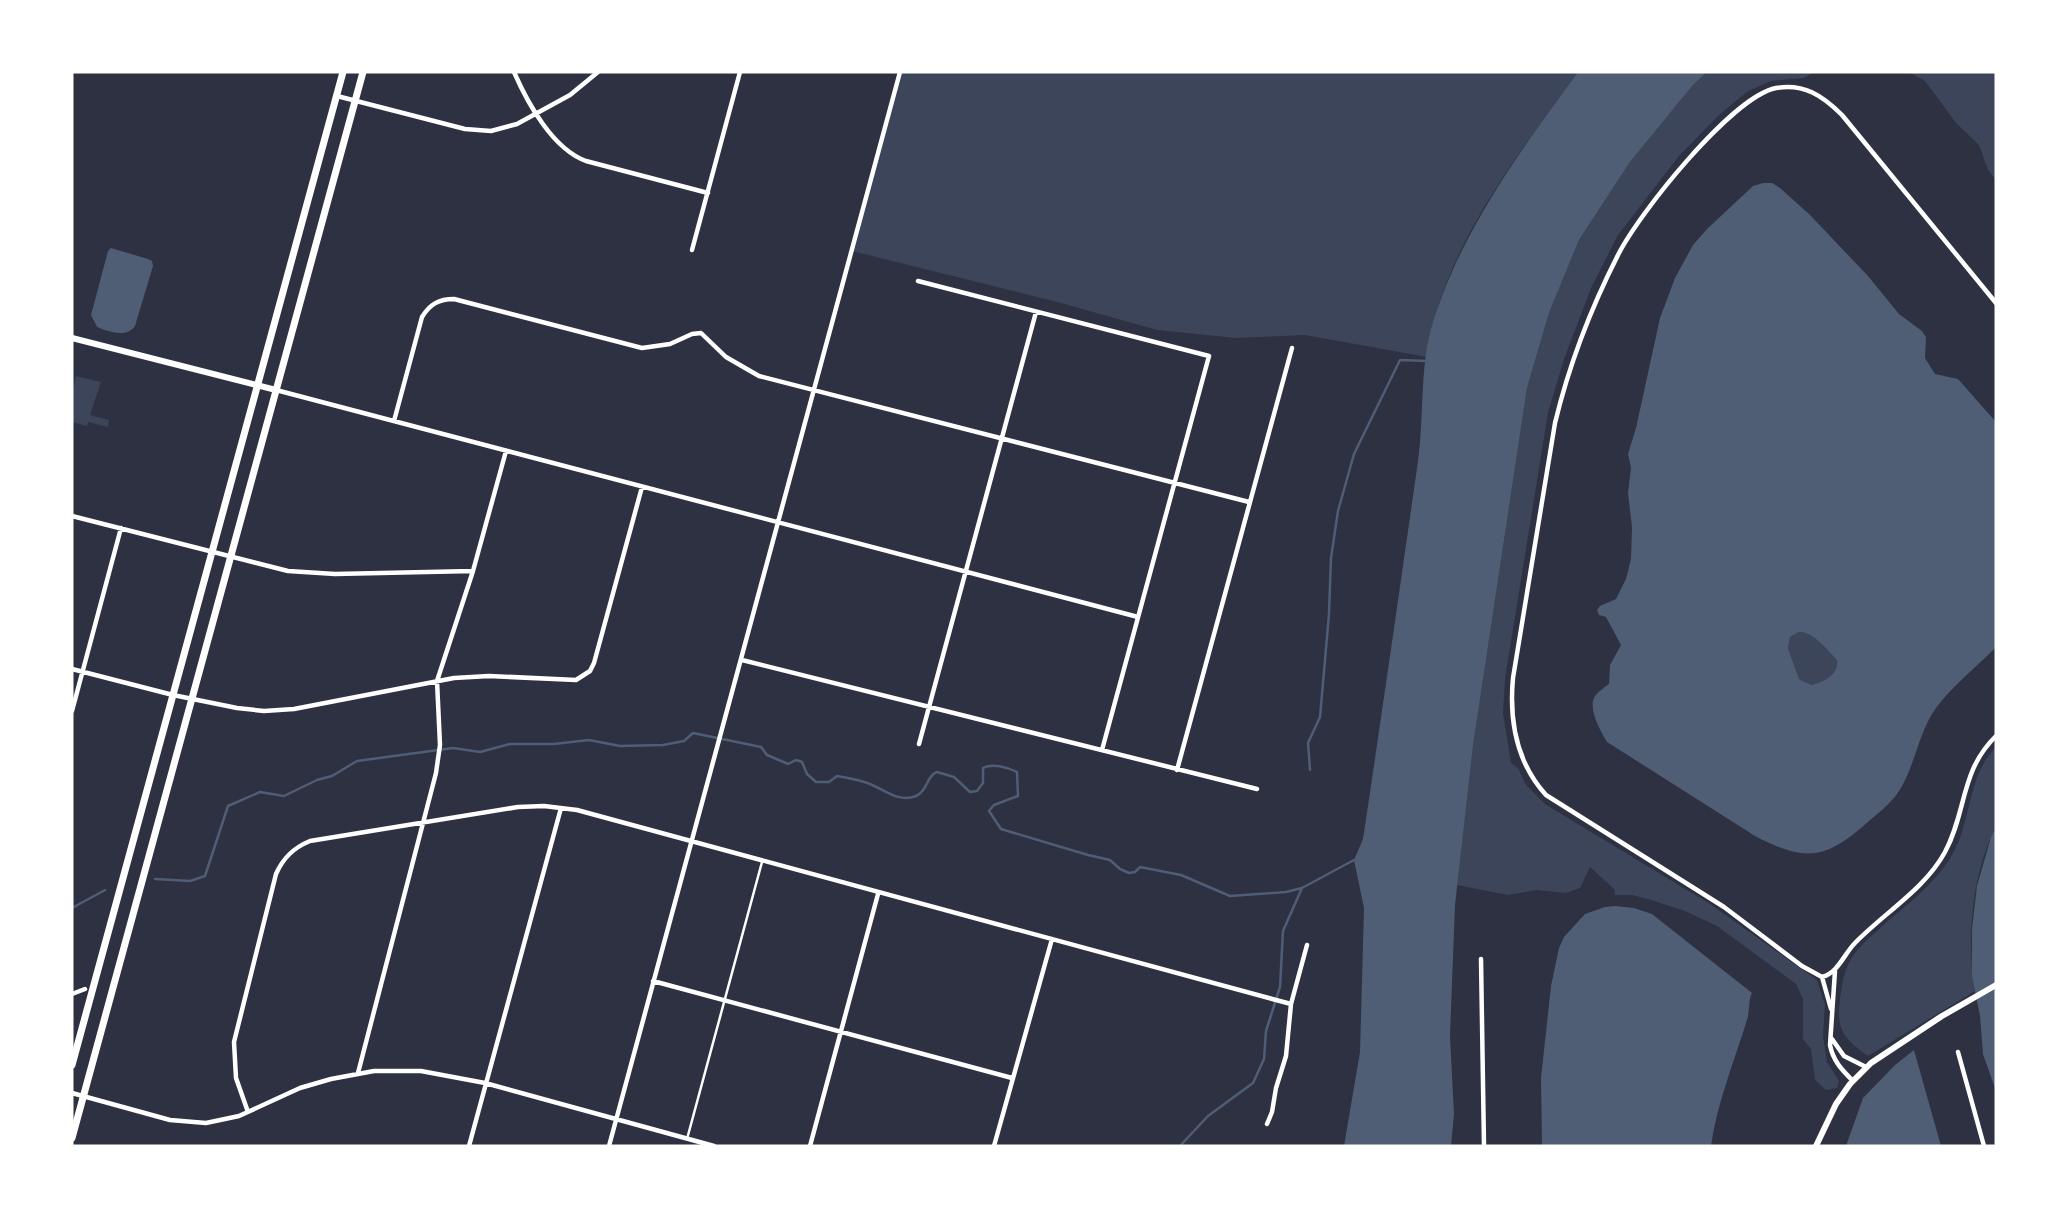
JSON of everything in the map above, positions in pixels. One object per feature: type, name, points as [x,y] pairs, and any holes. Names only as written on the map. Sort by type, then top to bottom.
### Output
[{"type":"main road","points":[[72,1065],[125,870],[177,696],[212,552],[344,72]]},
{"type":"main road","points":[[72,1138],[363,72]]},
{"type":"street","points":[[514,72],[558,144],[579,158],[708,193]]},
{"type":"street","points":[[337,96],[478,131],[503,129],[570,95],[598,72]]},
{"type":"street","points":[[692,250],[740,72]]},
{"type":"street","points":[[609,1146],[901,72]]},
{"type":"street","points":[[1825,976],[1802,967],[1724,907],[1546,795],[1529,772],[1518,749],[1511,706],[1555,423],[1593,308],[1628,236],[1665,185],[1717,129],[1755,97],[1774,88],[1791,86],[1812,90],[1842,114],[1996,303]]},
{"type":"street","points":[[918,281],[1209,356],[1102,751]]},
{"type":"street","points":[[394,421],[422,317],[432,304],[442,299],[454,299],[642,348],[670,344],[697,332],[704,335],[741,368],[759,376],[1249,502]]},
{"type":"street","points":[[919,744],[1036,312]]},
{"type":"street","points":[[72,338],[1138,617]]},
{"type":"street","points":[[1177,770],[1292,348]]},
{"type":"street","points":[[358,1074],[439,756],[437,681],[473,571],[506,451]]},
{"type":"street","points":[[72,669],[177,696],[237,708],[274,711],[469,677],[567,680],[582,677],[590,671],[594,663],[642,486]]},
{"type":"street","points":[[72,516],[280,570],[310,574],[473,571]]},
{"type":"street","points":[[72,711],[121,528]]},
{"type":"street","points":[[742,660],[1257,789]]},
{"type":"street","points":[[1825,976],[1835,970],[1854,944],[1915,888],[1940,859],[1953,832],[1973,765],[1996,736]]},
{"type":"street","points":[[248,1112],[239,1090],[234,1066],[236,1026],[276,874],[282,862],[296,848],[310,841],[518,807],[561,808],[1291,1004]]},
{"type":"street","points":[[469,1146],[561,808]]},
{"type":"street","points":[[810,1146],[878,894]]},
{"type":"street","points":[[994,1146],[1052,939]]},
{"type":"street","points":[[1267,1124],[1286,1053],[1291,1004],[1307,945]]},
{"type":"street","points":[[1481,960],[1484,1146]]},
{"type":"street","points":[[1835,970],[1830,1045],[1838,1065],[1853,1081]]},
{"type":"street","points":[[1825,976],[1832,1013]]},
{"type":"street","points":[[653,981],[1012,1078]]},
{"type":"street","points":[[1816,1146],[1831,1112],[1866,1067],[1892,1047],[1996,985]]},
{"type":"street","points":[[72,994],[85,989]]},
{"type":"street","points":[[1832,1038],[1844,1056],[1866,1067]]},
{"type":"street","points":[[1958,1052],[1984,1146]]},
{"type":"street","points":[[72,1093],[185,1123],[214,1123],[248,1112],[300,1088],[331,1079],[390,1070],[421,1071],[485,1083],[714,1146]]},
{"type":"lane","points":[[687,1139],[762,862]]},
{"type":"shaded area","points":[[900,72],[1578,72],[1507,171],[1465,242],[1435,318],[1427,357],[1305,335],[1236,338],[1157,330],[852,251]]},
{"type":"shaded area","points":[[1578,72],[1707,72],[1693,85],[1630,162],[1579,240],[1549,313],[1527,388],[1473,746],[1455,905],[1450,1036],[1454,1114],[1451,1146],[1344,1146],[1360,1052],[1364,908],[1354,860],[1363,839],[1418,461],[1424,377],[1431,329],[1458,259],[1493,194]]},
{"type":"shaded area","points":[[1707,72],[1814,72],[1804,78],[1771,81],[1748,91],[1719,115],[1679,156],[1618,235],[1592,286],[1564,359],[1548,413],[1505,679],[1503,713],[1511,763],[1518,768],[1526,785],[1545,804],[1710,904],[1817,980],[1825,1005],[1823,1036],[1827,1062],[1839,1081],[1837,1088],[1826,1090],[1815,1080],[1811,1049],[1803,1039],[1803,999],[1796,984],[1717,926],[1685,911],[1648,899],[1615,895],[1614,889],[1590,867],[1580,888],[1566,893],[1537,890],[1508,895],[1457,885],[1473,746],[1527,388],[1549,313],[1579,240],[1630,162],[1693,85]]},
{"type":"shaded area","points":[[1909,72],[1996,72],[1996,180],[1988,170],[1979,145],[1956,123],[1925,81]]},
{"type":"shaded area","points":[[1772,183],[1810,215],[1868,276],[1899,314],[1922,331],[1926,337],[1925,358],[1935,374],[1958,379],[1996,422],[1996,647],[1936,708],[1925,727],[1907,776],[1892,801],[1841,843],[1815,853],[1788,850],[1755,836],[1607,742],[1593,707],[1595,696],[1609,684],[1610,665],[1621,645],[1606,617],[1599,615],[1597,610],[1616,599],[1626,579],[1631,559],[1632,527],[1628,493],[1631,468],[1628,454],[1660,318],[1675,278],[1693,245],[1753,186]],"holes":[[[1799,632],[1820,642],[1837,660],[1833,674],[1811,685],[1799,679],[1788,648],[1790,637]]]},
{"type":"shaded area","points":[[111,248],[148,259],[153,266],[135,326],[123,333],[97,327],[91,315]]},
{"type":"shaded area","points":[[76,376],[101,382],[90,415],[109,420],[108,427],[88,422],[87,426],[72,422],[72,394]]},
{"type":"shaded area","points":[[1799,632],[1815,638],[1837,660],[1833,674],[1825,680],[1811,685],[1799,679],[1788,648],[1790,637]]},
{"type":"shaded area","points":[[1996,747],[1996,827],[1981,865],[1971,929],[1975,991],[1868,1056],[1847,1038],[1839,1018],[1847,967],[1854,954],[1917,896],[1945,866],[1958,842],[1980,771]]},
{"type":"shaded area","points":[[1996,827],[1996,1091],[1983,1054],[1980,1016],[1972,976],[1972,929],[1977,886]]},
{"type":"shaded area","points":[[1615,906],[1652,914],[1752,993],[1747,1020],[1722,1098],[1711,1146],[1542,1146],[1541,1078],[1551,986],[1559,948],[1564,937],[1585,914]]},
{"type":"shaded area","points":[[1914,1050],[1941,1146],[1846,1146],[1863,1098]]},
{"type":"waterway","points":[[1310,770],[1308,743],[1320,717],[1331,558],[1338,511],[1354,454],[1400,360],[1427,361]]},
{"type":"waterway","points":[[155,879],[190,881],[205,876],[228,806],[260,792],[284,796],[332,776],[357,761],[453,748],[480,752],[510,744],[554,744],[589,740],[620,746],[663,745],[684,741],[693,733],[761,747],[767,755],[788,764],[796,760],[802,762],[807,774],[816,782],[829,782],[837,776],[866,783],[904,798],[920,794],[937,772],[954,777],[970,792],[977,791],[983,783],[983,768],[995,766],[1009,769],[1017,772],[1018,796],[994,805],[989,811],[1001,829],[1110,860],[1129,873],[1140,867],[1181,875],[1230,896],[1286,892],[1302,888],[1354,860]]},
{"type":"waterway","points":[[1180,1146],[1208,1116],[1253,1083],[1264,1059],[1266,1031],[1280,987],[1283,931],[1302,888]]},
{"type":"waterway","points":[[72,908],[105,890]]}]
